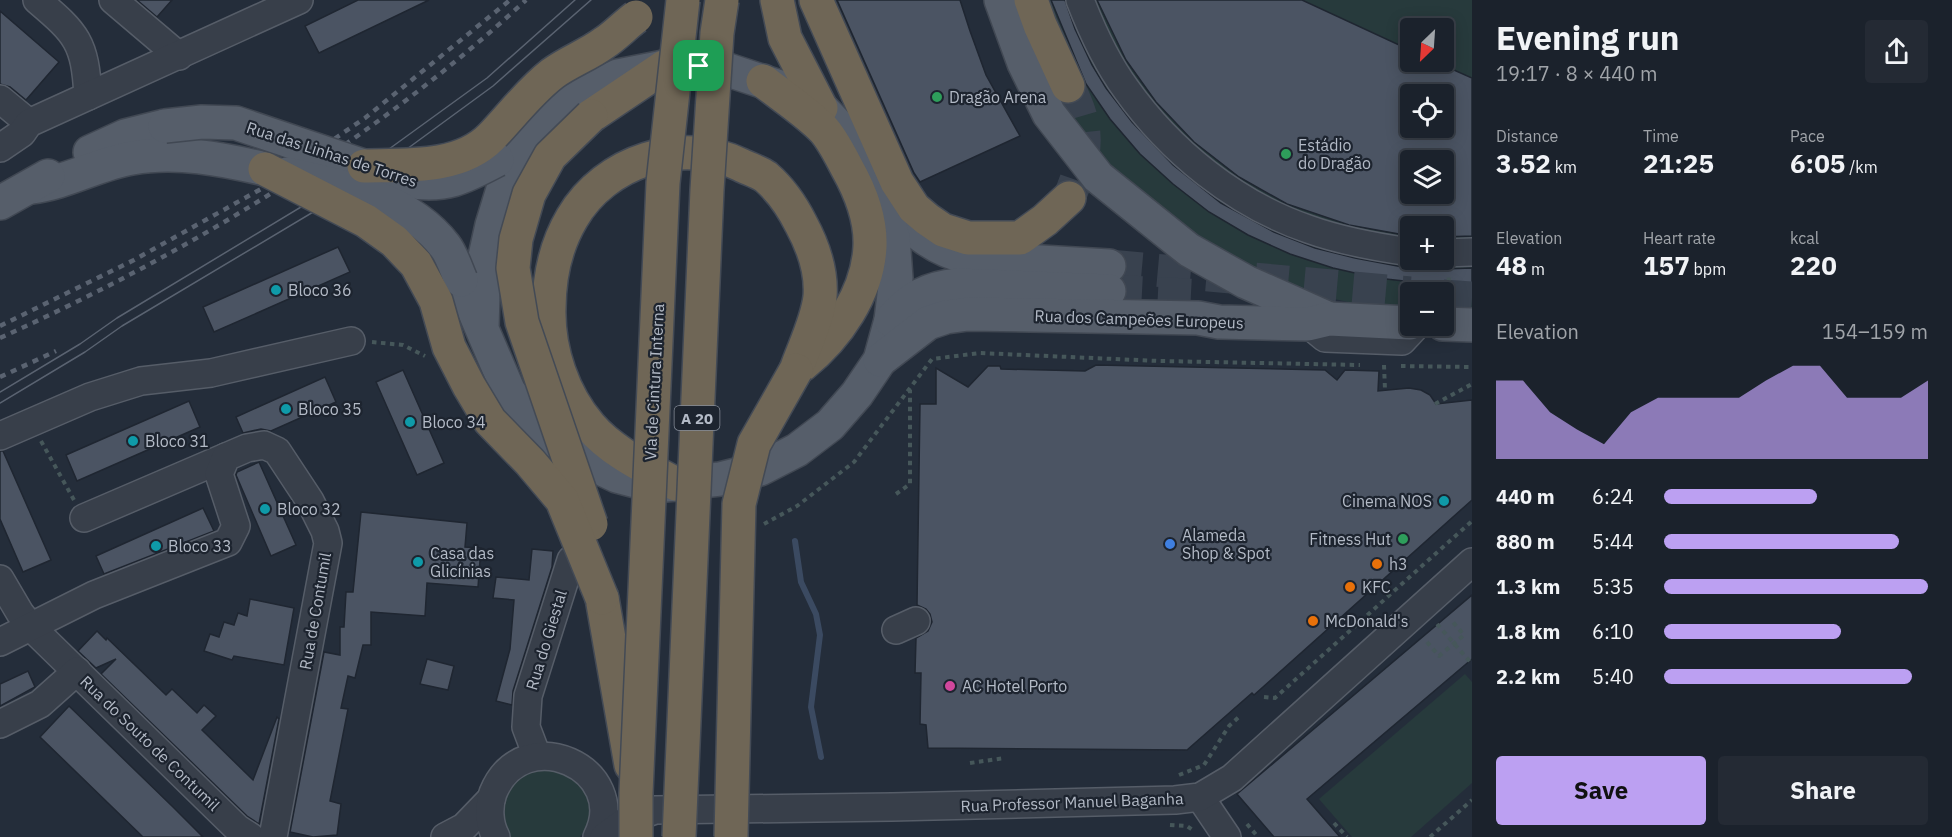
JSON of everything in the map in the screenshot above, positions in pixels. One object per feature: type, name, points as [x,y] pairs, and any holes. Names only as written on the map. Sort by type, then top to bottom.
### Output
[{"type":"highway","points":[[364,166],[442,162],[478,147],[490,138],[530,93],[554,72],[604,44],[636,17],[645,0]]},
{"type":"highway","name":"Via de Cintura Interna","points":[[658,812],[663,183],[683,0]]},
{"type":"highway","name":"Via de Cintura Interna","points":[[636,837],[658,812],[707,190],[717,33],[722,0]]},
{"type":"highway","points":[[777,0],[785,38],[820,108]]},
{"type":"highway","points":[[816,0],[897,182],[914,208],[943,230],[968,238],[1020,238],[1045,220],[1069,198]]},
{"type":"highway","points":[[1031,0],[1040,26],[1068,86]]},
{"type":"highway","points":[[602,598],[601,567],[595,536],[522,322],[513,268],[516,239],[529,194],[550,156],[591,116],[664,67]]},
{"type":"highway","points":[[763,81],[824,131],[853,178],[867,220],[870,246],[866,271],[849,312],[837,331],[815,355],[796,370]]},
{"type":"highway","points":[[676,484],[622,453],[590,427],[569,397],[557,363],[549,324],[549,288],[557,250],[572,218],[587,197],[609,177],[646,158],[675,152],[706,153],[733,161],[764,176],[791,204],[810,240],[819,273],[820,298],[813,324],[796,370],[754,444],[739,504],[743,832]]},
{"type":"highway","points":[[265,169],[366,221],[394,241],[416,264],[436,301],[449,347],[490,421],[530,462],[562,500],[602,598],[658,812]]},
{"type":"main road","points":[[1001,0],[1024,63],[1049,114],[1098,177],[1189,250],[1318,322]]},
{"type":"main road","points":[[482,328],[484,261],[492,225],[503,189],[528,138],[562,104],[618,76],[664,67],[699,66],[728,70],[801,94],[820,108],[849,137],[866,159],[882,196],[893,237],[896,278],[891,320],[880,360]]},
{"type":"main road","name":"Rua das Linhas de Torres","points":[[165,141],[202,122],[236,123],[408,181],[427,184],[447,182],[462,177],[497,160],[528,138]]},
{"type":"main road","name":"Rua das Linhas de Torres","points":[[0,203],[31,187],[68,163],[125,136],[165,141],[221,158],[371,195],[409,213],[427,227],[446,247],[509,392],[543,432],[581,459],[617,476],[655,486],[720,479],[760,468],[797,450],[830,425],[857,394],[880,360]]},
{"type":"main road","points":[[882,196],[913,230],[948,251],[970,258],[1109,278],[945,286],[913,299],[904,305],[891,320]]},
{"type":"main road","points":[[970,258],[1020,238]]},
{"type":"main road","name":"Rua dos Campeões Europeus","points":[[880,360],[928,323],[946,317],[968,314],[1198,318],[1219,322],[1400,323]]},
{"type":"street","points":[[37,0],[67,26],[80,46],[86,64],[88,96]]},
{"type":"street","points":[[113,0],[178,56]]},
{"type":"street","points":[[0,148],[22,133],[29,123],[178,56],[241,13],[299,0]]},
{"type":"street","points":[[1080,0],[1095,39],[1125,88],[1162,133],[1205,172],[1254,204],[1306,229],[1362,245],[1400,251]]},
{"type":"street","points":[[0,99],[29,123]]},
{"type":"street","points":[[1318,322],[1325,338],[1402,341],[1415,336]]},
{"type":"street","points":[[0,436],[90,397],[141,381],[211,373],[351,340]]},
{"type":"street","name":"Rua de Contumil","points":[[84,518],[247,448],[264,445],[277,451],[310,501],[325,531],[328,543],[273,837]]},
{"type":"street","points":[[0,642],[94,594],[228,542],[236,526],[219,474],[226,457]]},
{"type":"street","name":"Rua do Giestal","points":[[537,756],[526,727],[528,696],[571,560]]},
{"type":"street","name":"Rua Professor Manuel Baganha","points":[[604,837],[627,820],[658,812],[1166,800],[1200,797],[1232,778],[1472,562]]},
{"type":"street","name":"Rua do Souto de Contumil","points":[[0,579],[31,627],[237,828],[251,837]]},
{"type":"street","name":"Rua do Souto de Contumil","points":[[0,724],[40,704],[77,671]]},
{"type":"street","points":[[496,837],[490,816],[491,799],[497,784],[507,771],[521,761],[537,756]]},
{"type":"street","name":"Rua Professor Manuel Baganha","points":[[537,756],[553,756],[570,760],[584,769],[595,782],[628,800],[658,812]]},
{"type":"street","points":[[595,782],[601,797],[603,814],[597,837]]},
{"type":"street","points":[[1200,797],[1227,837]]},
{"type":"street","points":[[445,837],[464,827],[491,799]]},
{"type":"street","points":[[658,812],[691,826],[743,832]]},
{"type":"path","points":[[1450,282],[1455,252]]},
{"type":"path","points":[[351,340],[403,345],[422,353],[429,360]]},
{"type":"path","points":[[755,527],[798,506],[854,462],[932,359],[980,353],[1160,361],[1363,365]]},
{"type":"path","points":[[1374,365],[1472,368]]},
{"type":"path","points":[[1384,365],[1385,390]]},
{"type":"path","points":[[1435,404],[1472,384]]},
{"type":"path","points":[[896,494],[910,484],[910,389]]},
{"type":"path","points":[[31,422],[84,518]]},
{"type":"path","points":[[1264,697],[1275,698],[1472,521]]},
{"type":"path","points":[[1427,642],[1439,656],[1454,644],[1464,635],[1452,621]]},
{"type":"path","points":[[1436,623],[1472,664]]},
{"type":"path","points":[[1177,776],[1204,765],[1229,726],[1240,716]]},
{"type":"path","points":[[970,764],[1005,758]]},
{"type":"path","points":[[1430,837],[1472,800]]},
{"type":"path","points":[[1334,822],[1347,837]]},
{"type":"path","points":[[1165,825],[1187,826],[1202,837]]},
{"type":"shaded area","name":"Estádio do Dragão","points":[[1046,0],[1472,0],[1472,311],[1454,312],[1454,282],[1400,282],[1400,310],[1361,305],[1317,295],[1274,280],[1194,238],[1124,181],[1094,147],[1057,94]]},
{"type":"shaded area","points":[[1465,674],[1472,682],[1472,783],[1411,837],[1352,837],[1319,799]]},
{"type":"shaded area","points":[[524,770],[568,770],[580,783],[588,797],[590,809],[588,821],[580,837],[511,837],[509,835],[502,822],[504,792]]},
{"type":"building","points":[[137,0],[172,0],[157,17]]},
{"type":"building","points":[[358,0],[429,0],[319,53],[305,26]]},
{"type":"building","name":"Dragão Arena","points":[[837,0],[960,0],[986,75],[1020,136],[920,182]]},
{"type":"building","points":[[1051,0],[1065,0],[1075,29],[1092,65],[1132,122],[1173,165],[1221,203],[1274,232],[1315,248],[1400,266],[1400,270],[1472,268],[1472,283],[1413,282],[1377,278],[1333,268],[1290,254],[1248,235],[1209,212],[1140,154],[1110,119],[1086,84]]},
{"type":"building","points":[[1097,0],[1302,0],[1400,45],[1400,72],[1454,72],[1454,70],[1472,78],[1472,236],[1454,237],[1454,216],[1400,216],[1400,234],[1349,225],[1287,204],[1239,177],[1194,142],[1156,102],[1126,60]]},
{"type":"building","points":[[0,11],[59,62],[26,100],[10,87],[0,84]]},
{"type":"building","name":"Bloco 36","points":[[338,247],[350,272],[214,332],[203,307]]},
{"type":"building","name":"Alameda Shop & Spot","points":[[1096,365],[1325,370],[1337,380],[1345,370],[1379,371],[1378,391],[1409,388],[1421,390],[1430,395],[1436,404],[1472,400],[1472,500],[1254,695],[1252,693],[1187,750],[928,748],[926,725],[920,724],[921,673],[915,673],[916,638],[928,631],[932,622],[926,609],[917,605],[920,404],[936,404],[936,368],[968,387],[988,366],[1000,366],[1001,369],[1085,371]]},
{"type":"building","name":"Bloco 34","points":[[403,370],[444,463],[417,475],[376,382]]},
{"type":"building","name":"Bloco 35","points":[[325,377],[336,402],[271,431],[261,429],[243,433],[236,417]]},
{"type":"building","name":"Bloco 31","points":[[189,401],[200,427],[77,481],[66,455]]},
{"type":"building","points":[[0,451],[3,451],[51,560],[23,572],[0,519]]},
{"type":"building","name":"Bloco 32","points":[[259,462],[296,545],[271,556],[236,475],[237,472]]},
{"type":"building","name":"Bloco 33","points":[[203,508],[214,531],[104,574],[96,556]]},
{"type":"building","points":[[361,512],[467,523],[465,547],[481,548],[478,587],[427,583],[425,616],[371,612],[371,645],[363,645],[355,678],[348,676],[341,708],[348,709],[330,801],[341,804],[337,835],[313,837],[290,832],[324,652],[340,655],[340,627],[344,627],[346,592],[353,592]]},
{"type":"building","points":[[532,549],[553,551],[552,567],[513,691],[512,705],[496,701],[510,649],[514,600],[493,598],[496,577],[529,580]]},
{"type":"building","points":[[1472,595],[1472,659],[1307,799],[1340,837],[1274,837],[1237,794]]},
{"type":"building","points":[[250,599],[294,608],[284,665],[234,656],[232,660],[204,651],[210,634],[219,637],[224,622],[234,625],[238,613],[247,616]]},
{"type":"building","points":[[97,631],[166,695],[172,689],[197,713],[204,705],[216,716],[202,730],[253,780],[277,717],[279,719],[259,824],[247,816],[101,674],[116,659],[96,668],[78,651]]},
{"type":"building","points":[[427,659],[454,666],[448,690],[420,684]]},
{"type":"building","points":[[28,671],[35,687],[0,706],[0,684]]},
{"type":"building","points":[[69,706],[203,837],[143,837],[40,737]]},
{"type":"waterway","points":[[795,541],[801,582],[816,614],[820,635],[811,707],[821,757]]},
{"type":"tunnel","points":[[1068,86],[1081,116],[1084,142],[1080,167],[1069,198]]},
{"type":"tunnel","points":[[1109,266],[1400,292]]},
{"type":"tunnel","points":[[1109,291],[1206,296]]},
{"type":"tunnel","points":[[1454,297],[1472,298]]},
{"type":"tram line","points":[[0,392],[80,344],[117,318],[349,178],[487,78],[575,0]]},
{"type":"tram line","points":[[0,403],[85,352],[122,326],[355,187],[493,86],[591,0]]},
{"type":"railway","points":[[0,326],[134,260],[261,189],[365,118],[510,0]]},
{"type":"railway","points":[[0,338],[141,269],[276,190],[342,147],[406,101],[526,0]]},
{"type":"railway","points":[[0,377],[56,351]]},
{"type":"place","name":"Dragão Arena","points":[[937,97]]},
{"type":"place","name":"Estádio do Dragão","points":[[1286,154]]},
{"type":"place","name":"Bloco 36","points":[[276,290]]},
{"type":"place","name":"Bloco 35","points":[[286,409]]},
{"type":"place","name":"Bloco 34","points":[[410,422]]},
{"type":"place","name":"Bloco 31","points":[[133,441]]},
{"type":"place","name":"Cinema NOS","points":[[1444,501]]},
{"type":"place","name":"Bloco 32","points":[[265,509]]},
{"type":"place","name":"Fitness Hut","points":[[1403,539]]},
{"type":"place","name":"Alameda Shop & Spot","points":[[1170,544]]},
{"type":"place","name":"Bloco 33","points":[[156,546]]},
{"type":"place","name":"Casa das Glicínias","points":[[418,562]]},
{"type":"place","name":"h3","points":[[1377,564]]},
{"type":"place","name":"KFC","points":[[1350,587]]},
{"type":"place","name":"McDonald's","points":[[1313,621]]},
{"type":"place","name":"AC Hotel Porto","points":[[950,686]]},
{"type":"route","points":[[699,66],[728,70],[801,94],[820,108],[849,137],[866,159],[882,196],[893,237],[896,278],[891,320],[880,360],[857,394],[830,425],[797,450],[760,468],[720,479],[655,486],[617,476],[581,459],[543,432],[509,392],[482,328],[484,261],[503,189],[528,138],[562,104],[618,76],[664,67],[699,66]]}]
